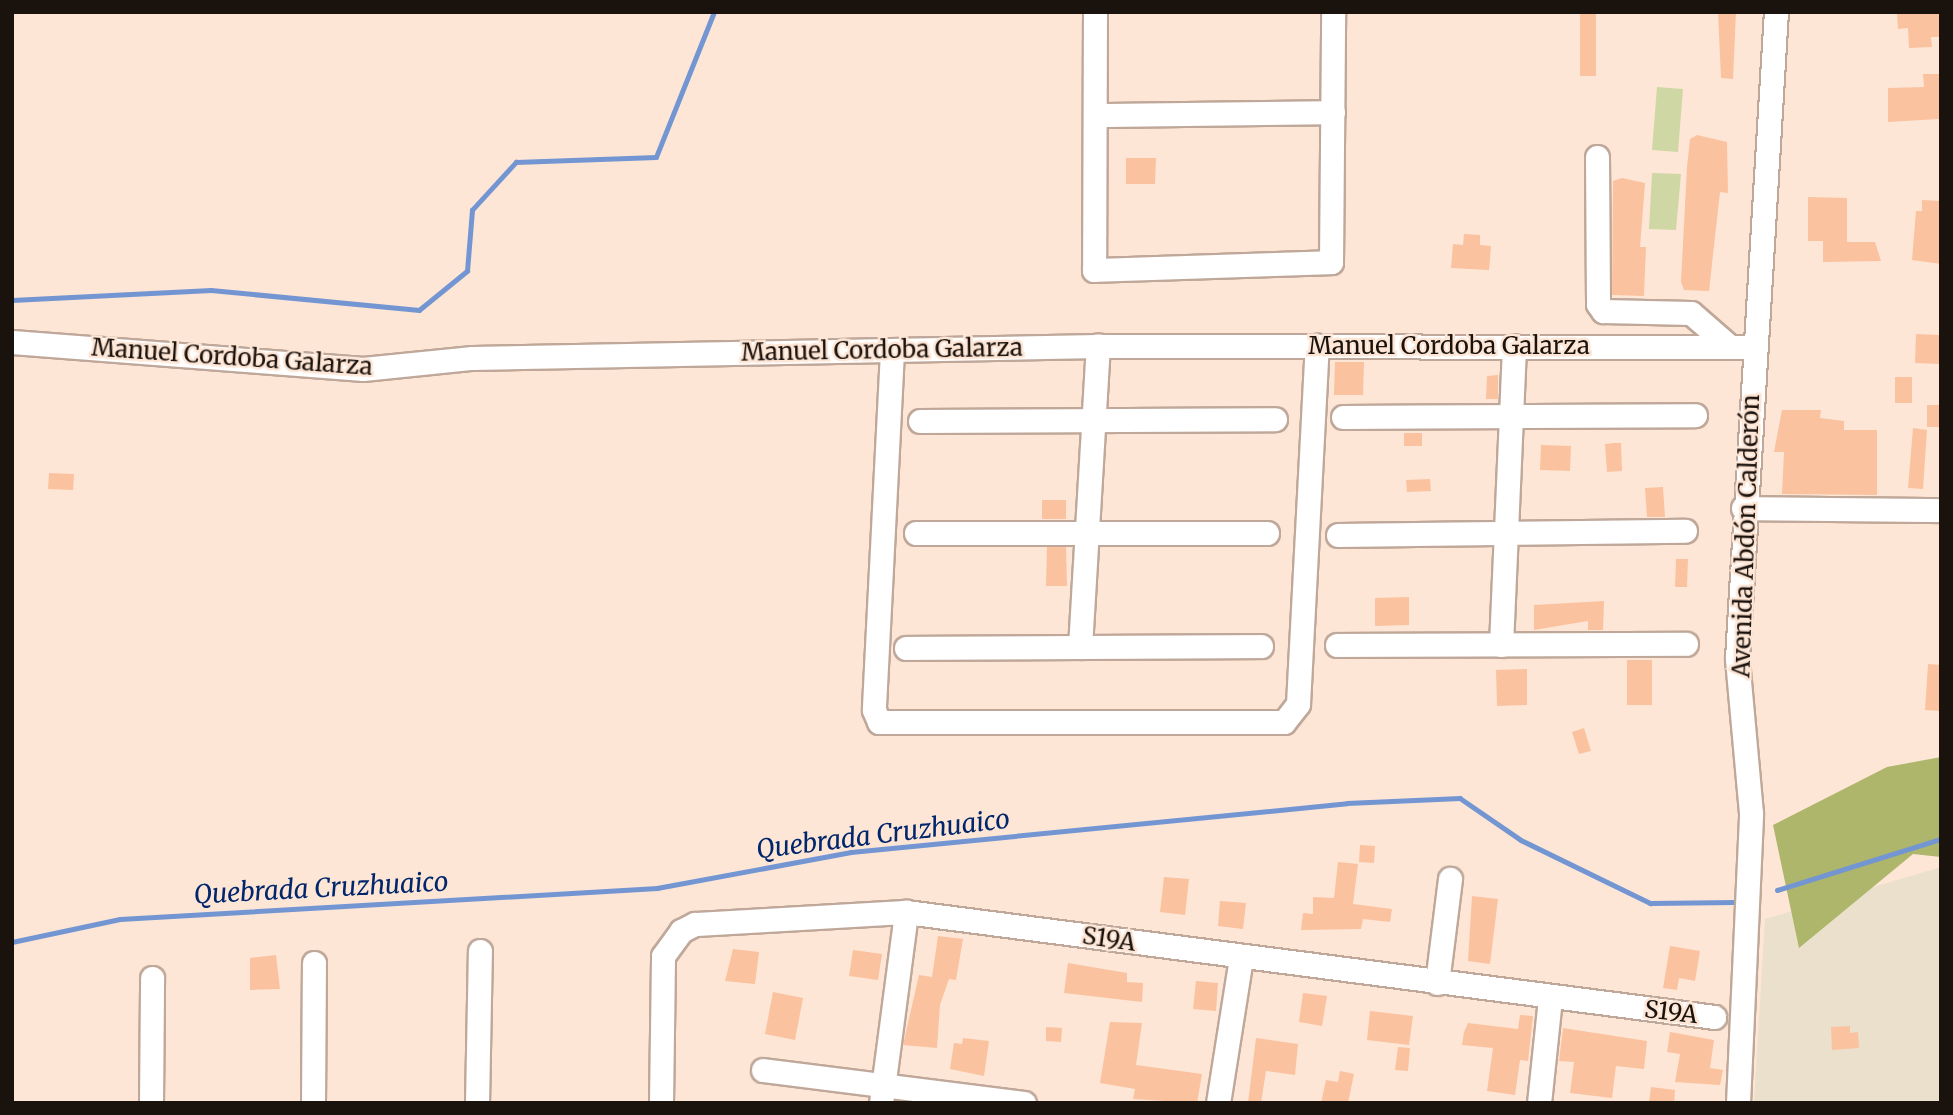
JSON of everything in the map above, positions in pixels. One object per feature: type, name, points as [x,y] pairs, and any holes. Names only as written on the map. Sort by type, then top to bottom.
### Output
[{"type":"street","points":[[1095,12],[1097,115],[1094,270],[1331,262],[1333,12]]},
{"type":"street","name":"Avenida Abdón Calderón","points":[[1738,1103],[1751,813],[1737,658],[1743,508],[1776,12]]},
{"type":"street","points":[[1097,115],[1332,112]]},
{"type":"street","points":[[1597,157],[1598,304],[1603,311],[1691,313],[1728,345]]},
{"type":"street","name":"Manuel Cordoba Galarza","points":[[12,342],[363,369],[472,358],[1098,346],[1753,347]]},
{"type":"street","points":[[1080,647],[1098,346]]},
{"type":"street","points":[[892,351],[874,710],[879,722],[1284,722],[1298,704],[1317,346]]},
{"type":"street","points":[[1501,645],[1514,346]]},
{"type":"street","points":[[1343,417],[1695,415]]},
{"type":"street","points":[[920,421],[1275,419]]},
{"type":"street","points":[[1743,508],[1941,510]]},
{"type":"street","points":[[1338,534],[1685,531]]},
{"type":"street","points":[[916,533],[1267,533]]},
{"type":"street","points":[[1337,645],[1686,644]]},
{"type":"street","points":[[906,648],[1261,646]]},
{"type":"street","points":[[1437,983],[1450,880]]},
{"type":"street","points":[[882,1094],[906,912]]},
{"type":"street","name":"S19A","points":[[661,1103],[663,956],[681,931],[703,923],[906,912],[1549,998],[1714,1017]]},
{"type":"street","points":[[477,1103],[480,951]]},
{"type":"street","points":[[1217,1103],[1241,957]]},
{"type":"street","points":[[313,1103],[314,963]]},
{"type":"street","points":[[152,978],[152,1103]]},
{"type":"street","points":[[1539,1103],[1549,998]]},
{"type":"street","points":[[763,1070],[882,1094],[1024,1103]]},
{"type":"shaded area","points":[[1941,867],[1941,1103],[1754,1103],[1765,919]]},
{"type":"green space","points":[[1657,87],[1683,89],[1678,152],[1652,150]]},
{"type":"green space","points":[[1652,173],[1681,174],[1676,230],[1649,229]]},
{"type":"green space","points":[[1941,757],[1941,857],[1913,854],[1799,948],[1773,825],[1887,767]]},
{"type":"building","points":[[1580,12],[1596,12],[1596,76],[1580,76]]},
{"type":"building","points":[[1718,12],[1736,12],[1733,79],[1721,78]]},
{"type":"building","points":[[1941,12],[1941,37],[1931,37],[1932,47],[1909,48],[1908,28],[1898,29],[1897,14]]},
{"type":"building","points":[[1923,74],[1941,74],[1939,119],[1888,122],[1888,88],[1924,87]]},
{"type":"building","points":[[1697,135],[1727,142],[1728,193],[1720,192],[1709,291],[1684,290],[1681,282],[1690,139]]},
{"type":"building","points":[[1126,158],[1156,158],[1155,184],[1126,184]]},
{"type":"building","points":[[1622,178],[1645,183],[1640,247],[1646,247],[1644,296],[1612,295],[1613,181]]},
{"type":"building","points":[[1808,197],[1847,198],[1847,242],[1875,242],[1881,261],[1823,262],[1823,241],[1808,241]]},
{"type":"building","points":[[1922,200],[1941,201],[1941,264],[1912,260],[1916,211],[1922,211]]},
{"type":"building","points":[[1464,234],[1480,235],[1480,245],[1491,246],[1489,270],[1451,268],[1453,244],[1463,245]]},
{"type":"building","points":[[1916,334],[1941,335],[1941,364],[1915,363]]},
{"type":"building","points":[[1335,362],[1364,362],[1363,395],[1334,395]]},
{"type":"building","points":[[1498,375],[1498,399],[1486,399],[1487,376]]},
{"type":"building","points":[[1895,377],[1912,377],[1912,403],[1895,403]]},
{"type":"building","points":[[1927,405],[1941,405],[1941,427],[1927,427]]},
{"type":"building","points":[[1782,410],[1821,410],[1820,418],[1844,421],[1844,430],[1877,430],[1877,495],[1782,494],[1784,452],[1774,452]]},
{"type":"building","points":[[1913,428],[1927,430],[1923,489],[1908,488]]},
{"type":"building","points":[[1404,433],[1422,433],[1422,446],[1404,446]]},
{"type":"building","points":[[1621,443],[1622,471],[1607,472],[1605,444]]},
{"type":"building","points":[[1541,445],[1571,446],[1570,471],[1540,470]]},
{"type":"building","points":[[49,473],[74,474],[73,490],[48,489]]},
{"type":"building","points":[[1430,479],[1431,491],[1407,492],[1406,480]]},
{"type":"building","points":[[1663,487],[1665,517],[1647,517],[1645,488]]},
{"type":"building","points":[[1042,500],[1066,500],[1066,519],[1042,519]]},
{"type":"building","points":[[1047,547],[1066,547],[1067,586],[1046,586]]},
{"type":"building","points":[[1676,559],[1688,559],[1687,587],[1675,587]]},
{"type":"building","points":[[1409,597],[1409,625],[1375,626],[1375,598]]},
{"type":"building","points":[[1604,601],[1603,630],[1588,630],[1588,621],[1534,630],[1534,605]]},
{"type":"building","points":[[1627,660],[1652,660],[1652,705],[1627,705]]},
{"type":"building","points":[[1928,664],[1941,665],[1941,711],[1925,710]]},
{"type":"building","points":[[1527,669],[1527,705],[1497,706],[1496,670]]},
{"type":"building","points":[[1584,728],[1591,751],[1579,754],[1572,732]]},
{"type":"building","points":[[1360,845],[1375,846],[1374,863],[1359,862]]},
{"type":"building","points":[[1338,862],[1358,864],[1353,904],[1392,909],[1390,922],[1363,919],[1361,929],[1301,930],[1303,913],[1313,914],[1313,897],[1334,898]]},
{"type":"building","points":[[1164,877],[1189,879],[1185,915],[1160,912]]},
{"type":"building","points":[[1472,896],[1498,899],[1490,964],[1468,961]]},
{"type":"building","points":[[1220,901],[1246,903],[1243,929],[1218,926]]},
{"type":"building","points":[[938,936],[963,939],[956,980],[949,979],[940,1005],[937,1048],[903,1045],[919,975],[932,977]]},
{"type":"building","points":[[1670,946],[1700,951],[1695,981],[1679,978],[1677,990],[1663,988]]},
{"type":"building","points":[[733,949],[759,952],[755,984],[725,981]]},
{"type":"building","points":[[853,950],[882,954],[878,980],[849,976]]},
{"type":"building","points":[[276,955],[280,989],[250,990],[250,958]]},
{"type":"building","points":[[1068,963],[1127,973],[1127,982],[1143,983],[1142,1002],[1064,993]]},
{"type":"building","points":[[1196,981],[1218,983],[1216,1011],[1193,1009]]},
{"type":"building","points":[[773,992],[803,998],[795,1040],[765,1034]]},
{"type":"building","points":[[1303,993],[1327,996],[1322,1026],[1299,1022]]},
{"type":"building","points":[[1370,1011],[1413,1016],[1409,1045],[1367,1040]]},
{"type":"building","points":[[1520,1015],[1533,1016],[1528,1061],[1520,1060],[1515,1095],[1487,1091],[1493,1048],[1462,1045],[1464,1032],[1468,1023],[1518,1029]]},
{"type":"building","points":[[1110,1022],[1142,1023],[1136,1065],[1202,1074],[1197,1103],[1133,1099],[1135,1089],[1100,1083]]},
{"type":"building","points":[[1850,1026],[1850,1033],[1858,1032],[1859,1048],[1832,1050],[1831,1027]]},
{"type":"building","points":[[1046,1027],[1062,1028],[1061,1042],[1046,1041]]},
{"type":"building","points":[[1563,1028],[1647,1041],[1644,1069],[1616,1066],[1612,1098],[1570,1093],[1574,1062],[1559,1061]]},
{"type":"building","points":[[1670,1032],[1714,1040],[1710,1068],[1723,1070],[1720,1085],[1675,1082],[1680,1054],[1667,1052]]},
{"type":"building","points":[[963,1038],[989,1041],[984,1076],[950,1069],[954,1043],[962,1044]]},
{"type":"building","points":[[1256,1038],[1298,1044],[1295,1075],[1266,1071],[1261,1103],[1248,1103]]},
{"type":"building","points":[[1398,1047],[1410,1048],[1408,1071],[1395,1070]]},
{"type":"building","points":[[1340,1071],[1354,1074],[1348,1103],[1321,1103],[1326,1080],[1338,1082]]},
{"type":"building","points":[[1651,1087],[1675,1090],[1674,1103],[1649,1103]]},
{"type":"waterway","points":[[12,300],[211,290],[419,310],[467,271],[472,210],[516,162],[656,157],[714,12]]},
{"type":"waterway","name":"Quebrada Cruzhuaico","points":[[12,942],[120,919],[657,888],[851,852],[1347,803],[1460,798],[1521,840],[1650,903],[1735,902]]},
{"type":"waterway","name":"Quebrada Cruzhuaico","points":[[1777,890],[1941,839]]}]
